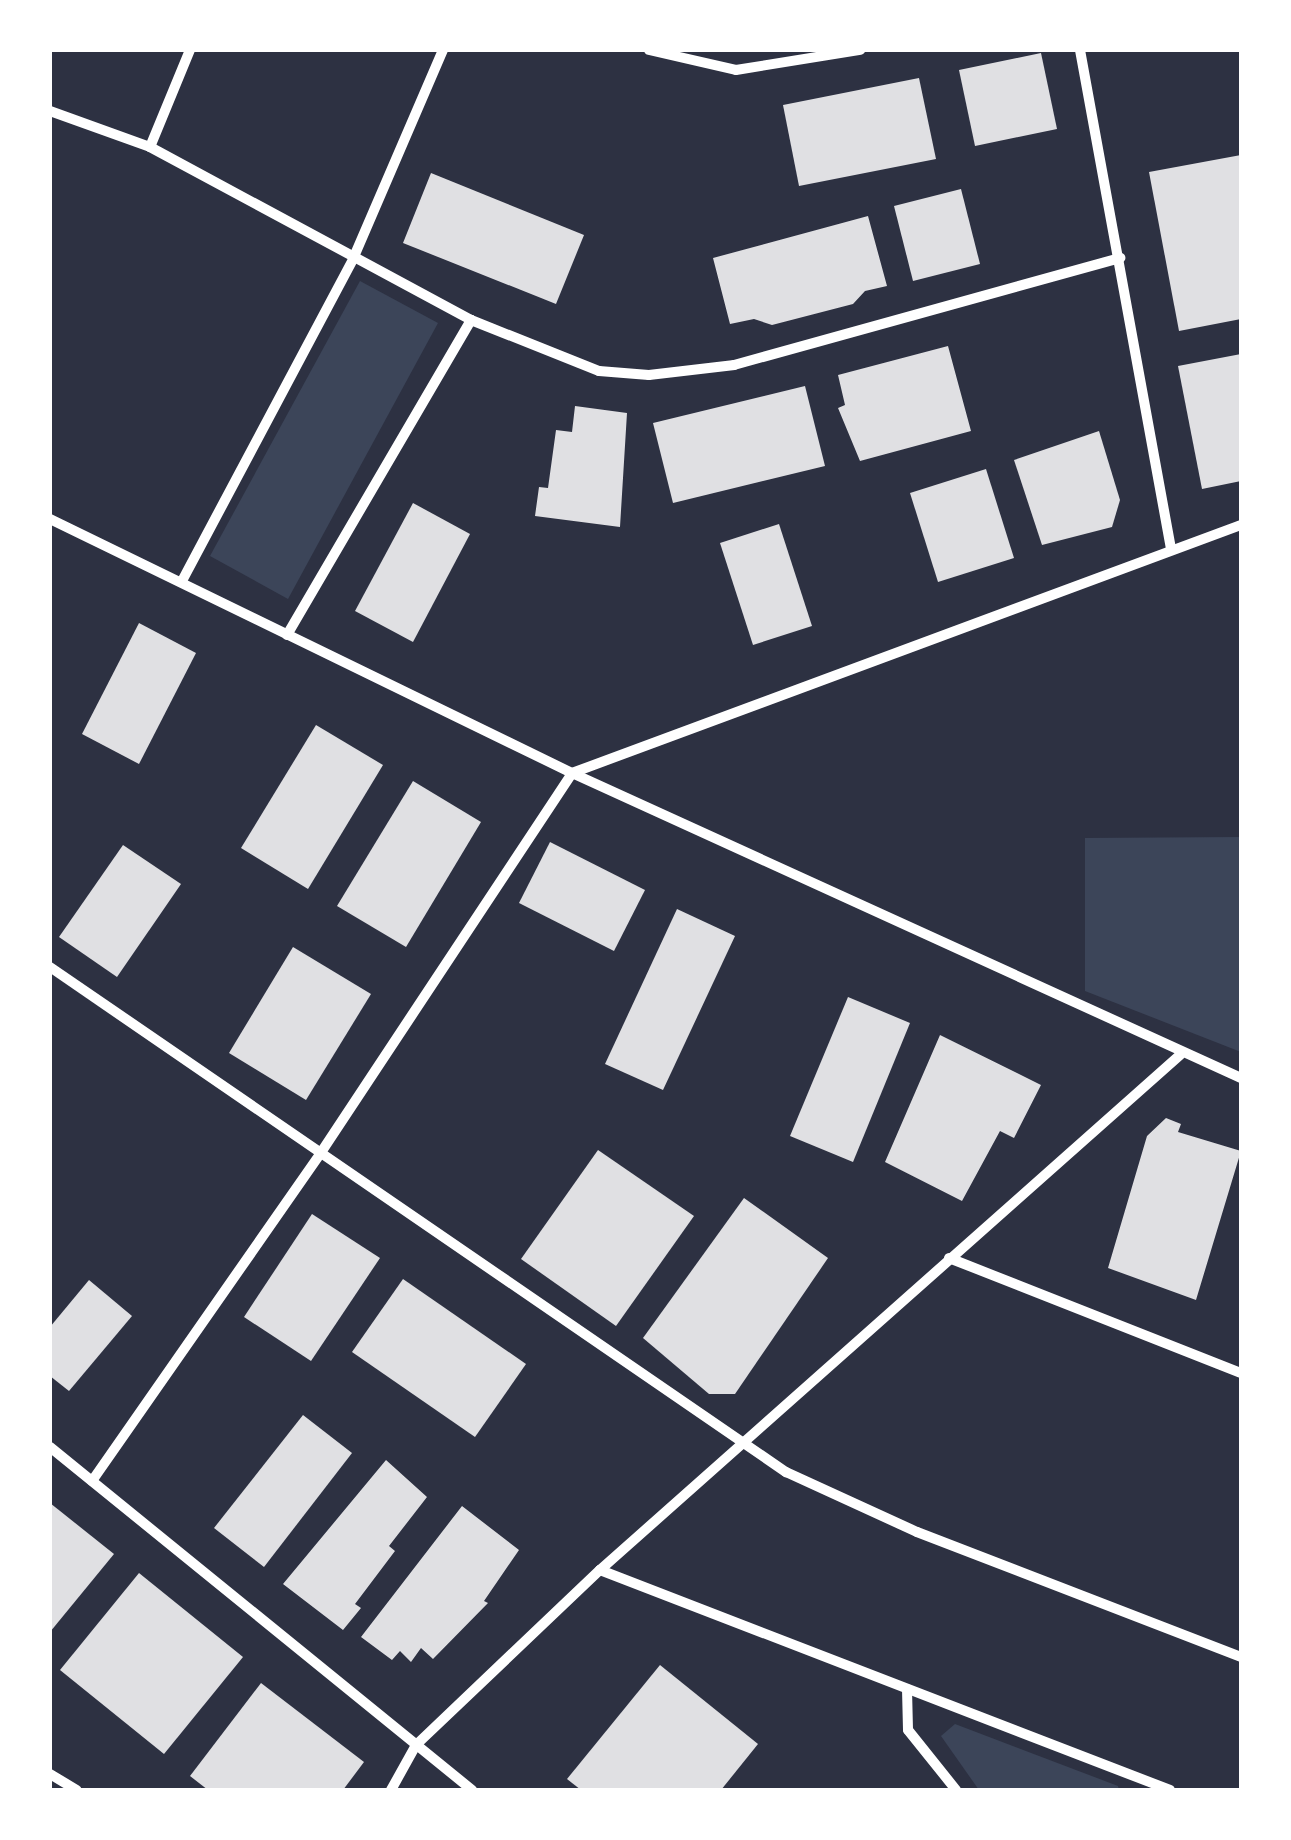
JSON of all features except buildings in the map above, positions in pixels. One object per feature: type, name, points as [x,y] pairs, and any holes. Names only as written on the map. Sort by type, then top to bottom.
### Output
[{"type":"street","points":[[150,147],[190,50]]},
{"type":"street","points":[[182,581],[353,260],[443,50]]},
{"type":"street","points":[[648,50],[736,70],[860,50]]},
{"type":"street","points":[[1080,50],[1171,549]]},
{"type":"street","points":[[50,111],[150,147],[353,260],[472,320],[599,371],[693,372],[1120,258]]},
{"type":"street","points":[[287,635],[472,320]]},
{"type":"street","points":[[50,520],[572,773],[1180,1054],[1241,1078]]},
{"type":"street","points":[[92,1481],[320,1154],[572,773],[1241,525]]},
{"type":"street","points":[[50,967],[742,1441],[827,1494],[1241,1657]]},
{"type":"street","points":[[390,1790],[416,1745],[600,1570],[1180,1054]]},
{"type":"street","points":[[950,1258],[1241,1373]]},
{"type":"street","points":[[50,1446],[472,1790]]},
{"type":"street","points":[[600,1570],[1170,1790]]},
{"type":"street","points":[[908,1689],[908,1730],[956,1790]]},
{"type":"street","points":[[50,1774],[77,1790]]},
{"type":"shaded area","points":[[360,281],[438,323],[288,599],[210,556]]},
{"type":"shaded area","points":[[1241,837],[1241,1052],[1085,991],[1085,838]]},
{"type":"shaded area","points":[[955,1724],[1118,1786],[1119,1790],[979,1790],[941,1736]]}]
